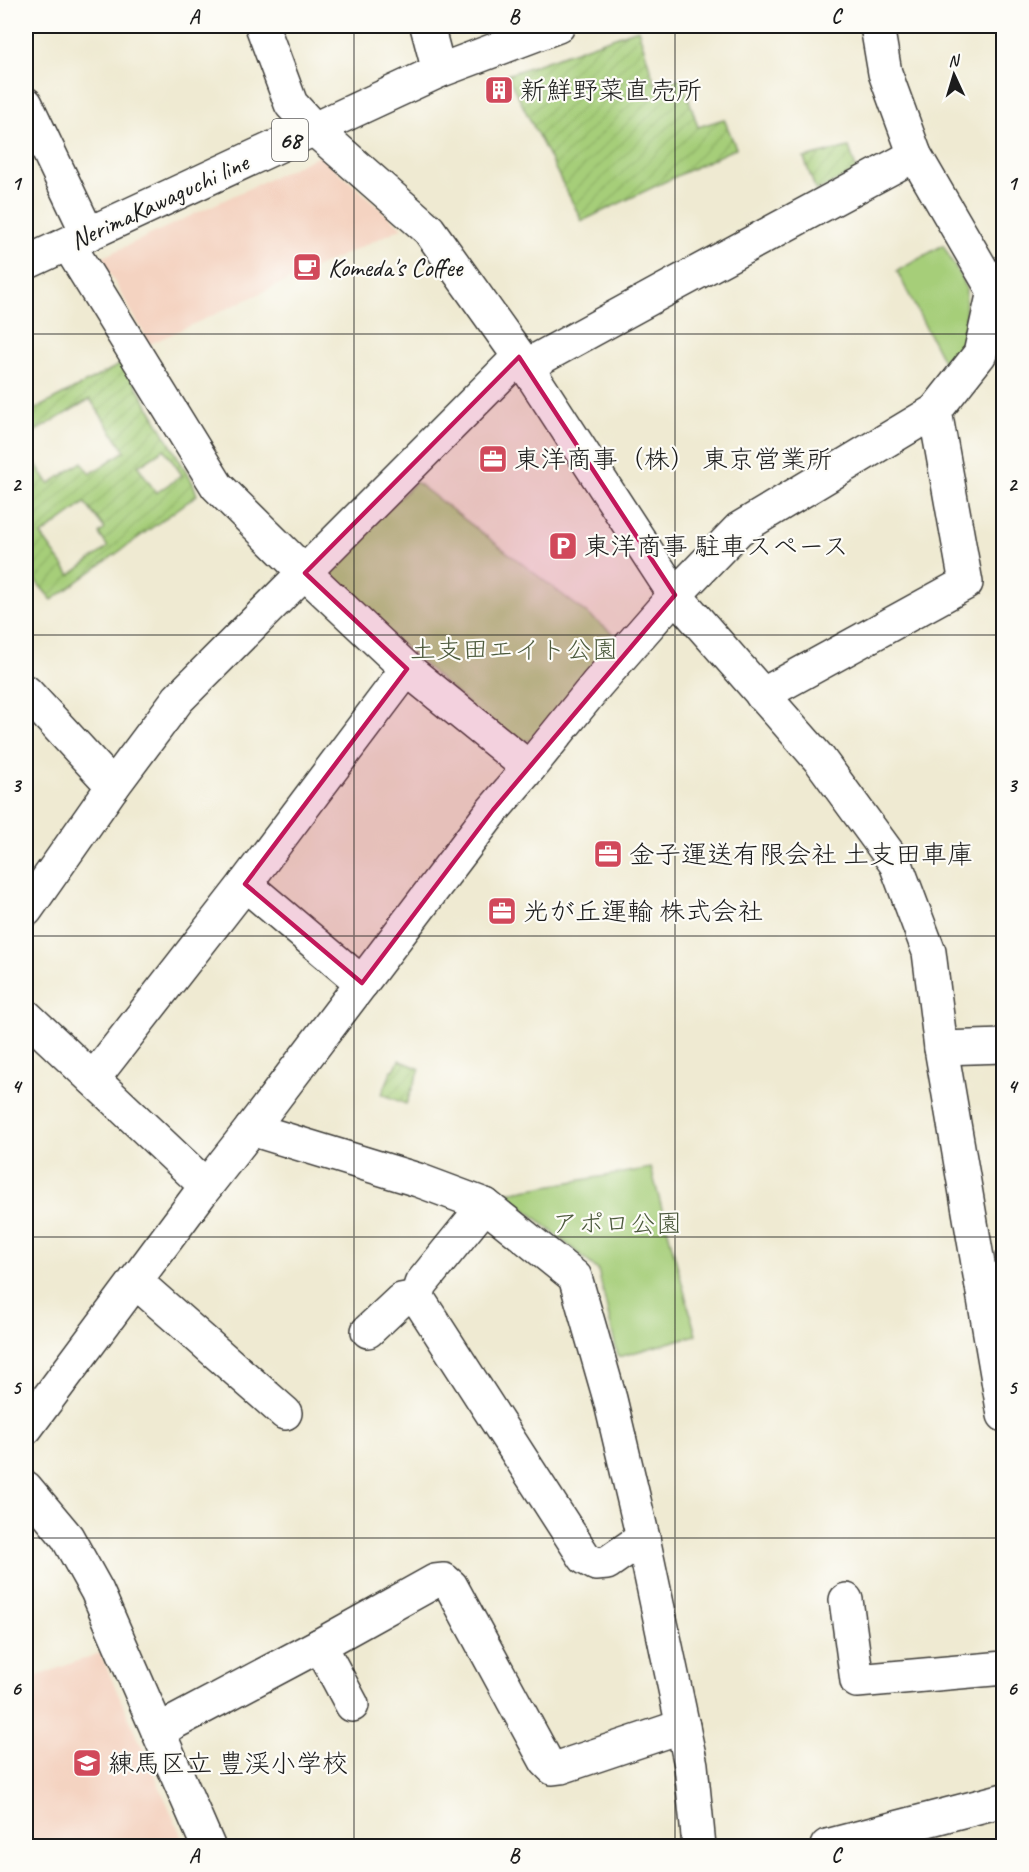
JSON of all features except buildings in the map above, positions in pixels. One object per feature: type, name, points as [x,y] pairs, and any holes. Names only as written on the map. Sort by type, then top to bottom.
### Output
[{"type":"street","points":[[262,26],[291,104],[313,128],[429,230],[523,362],[675,596],[820,760],[896,864],[929,952],[941,1048],[1004,1415]]},
{"type":"street","points":[[426,26],[439,71]]},
{"type":"street","name":"NerimaKawaguchi line","points":[[26,263],[439,71],[558,26]]},
{"type":"street","points":[[26,1428],[206,1186],[493,810],[597,684],[675,596],[739,529],[935,411],[980,354],[999,292],[915,156],[885,73],[877,26]]},
{"type":"street","points":[[26,104],[78,239],[217,486],[407,669],[530,768]]},
{"type":"street","points":[[26,910],[113,786],[178,699],[523,362],[915,156]]},
{"type":"street","points":[[762,695],[966,582],[935,411]]},
{"type":"street","points":[[93,1079],[245,884],[407,669]]},
{"type":"street","points":[[26,692],[113,786]]},
{"type":"street","points":[[245,884],[362,983]]},
{"type":"street","points":[[26,1016],[206,1186]]},
{"type":"street","points":[[941,1048],[1004,1046]]},
{"type":"street","points":[[251,1129],[418,1180],[485,1205],[575,1277],[610,1399],[643,1538],[691,1765],[699,1846]]},
{"type":"street","points":[[485,1205],[421,1284],[417,1297],[585,1558],[596,1564],[607,1563],[643,1538]]},
{"type":"street","points":[[135,1281],[285,1413]]},
{"type":"street","points":[[368,1331],[401,1300],[417,1297]]},
{"type":"street","points":[[26,1488],[66,1537],[97,1591],[208,1846]]},
{"type":"street","points":[[158,1731],[435,1581],[444,1580],[451,1586],[546,1761],[553,1768],[683,1726]]},
{"type":"street","points":[[846,1600],[856,1681],[1004,1668]]},
{"type":"street","points":[[320,1645],[352,1705]]},
{"type":"street","points":[[827,1846],[1004,1800]]},
{"type":"highlighted area","points":[[519,357],[675,595],[493,810],[362,983],[245,884],[407,669],[305,573]]},
{"type":"shaded area","points":[[320,155],[402,228],[150,344],[101,258]]},
{"type":"shaded area","name":"練馬区立 豊渓小学校","points":[[100,1653],[186,1846],[26,1846],[26,1680]]},
{"type":"green space","points":[[638,29],[655,84],[682,78],[698,127],[724,119],[736,148],[582,221],[507,75]]},
{"type":"green space","points":[[849,147],[857,171],[816,191],[804,158]]},
{"type":"green space","points":[[943,245],[966,287],[965,348],[947,369],[897,271]]},
{"type":"green space","points":[[123,363],[193,483],[197,495],[52,600],[33,578],[26,565],[26,449],[49,484],[82,462],[90,474],[125,451],[90,399],[26,437],[26,414]],"holes":[[[164,449],[182,475],[156,493],[138,466]],[[85,503],[105,529],[99,534],[108,547],[70,575],[41,535]]]},
{"type":"green space","name":"土支田エイト公園","points":[[416,482],[616,636],[534,740],[511,742],[332,583],[330,564]]},
{"type":"green space","points":[[399,1060],[420,1069],[406,1104],[382,1094]]},
{"type":"green space","name":"アポロ公園","points":[[651,1168],[696,1335],[618,1357],[598,1270],[506,1193]]},
{"type":"place","name":"新鮮野菜直売所","points":[[499,90]]},
{"type":"place","name":"Komeda's Coffee","points":[[307,267]]},
{"type":"place","name":"東洋商事（株） 東京営業所","points":[[493,459]]},
{"type":"place","name":"東洋商事 駐車スペース","points":[[563,546]]},
{"type":"place","name":"金子運送有限会社 土支田車庫","points":[[608,854]]},
{"type":"place","name":"光が丘運輸 株式会社","points":[[502,911]]},
{"type":"place","name":"練馬区立 豊渓小学校","points":[[87,1763]]}]
